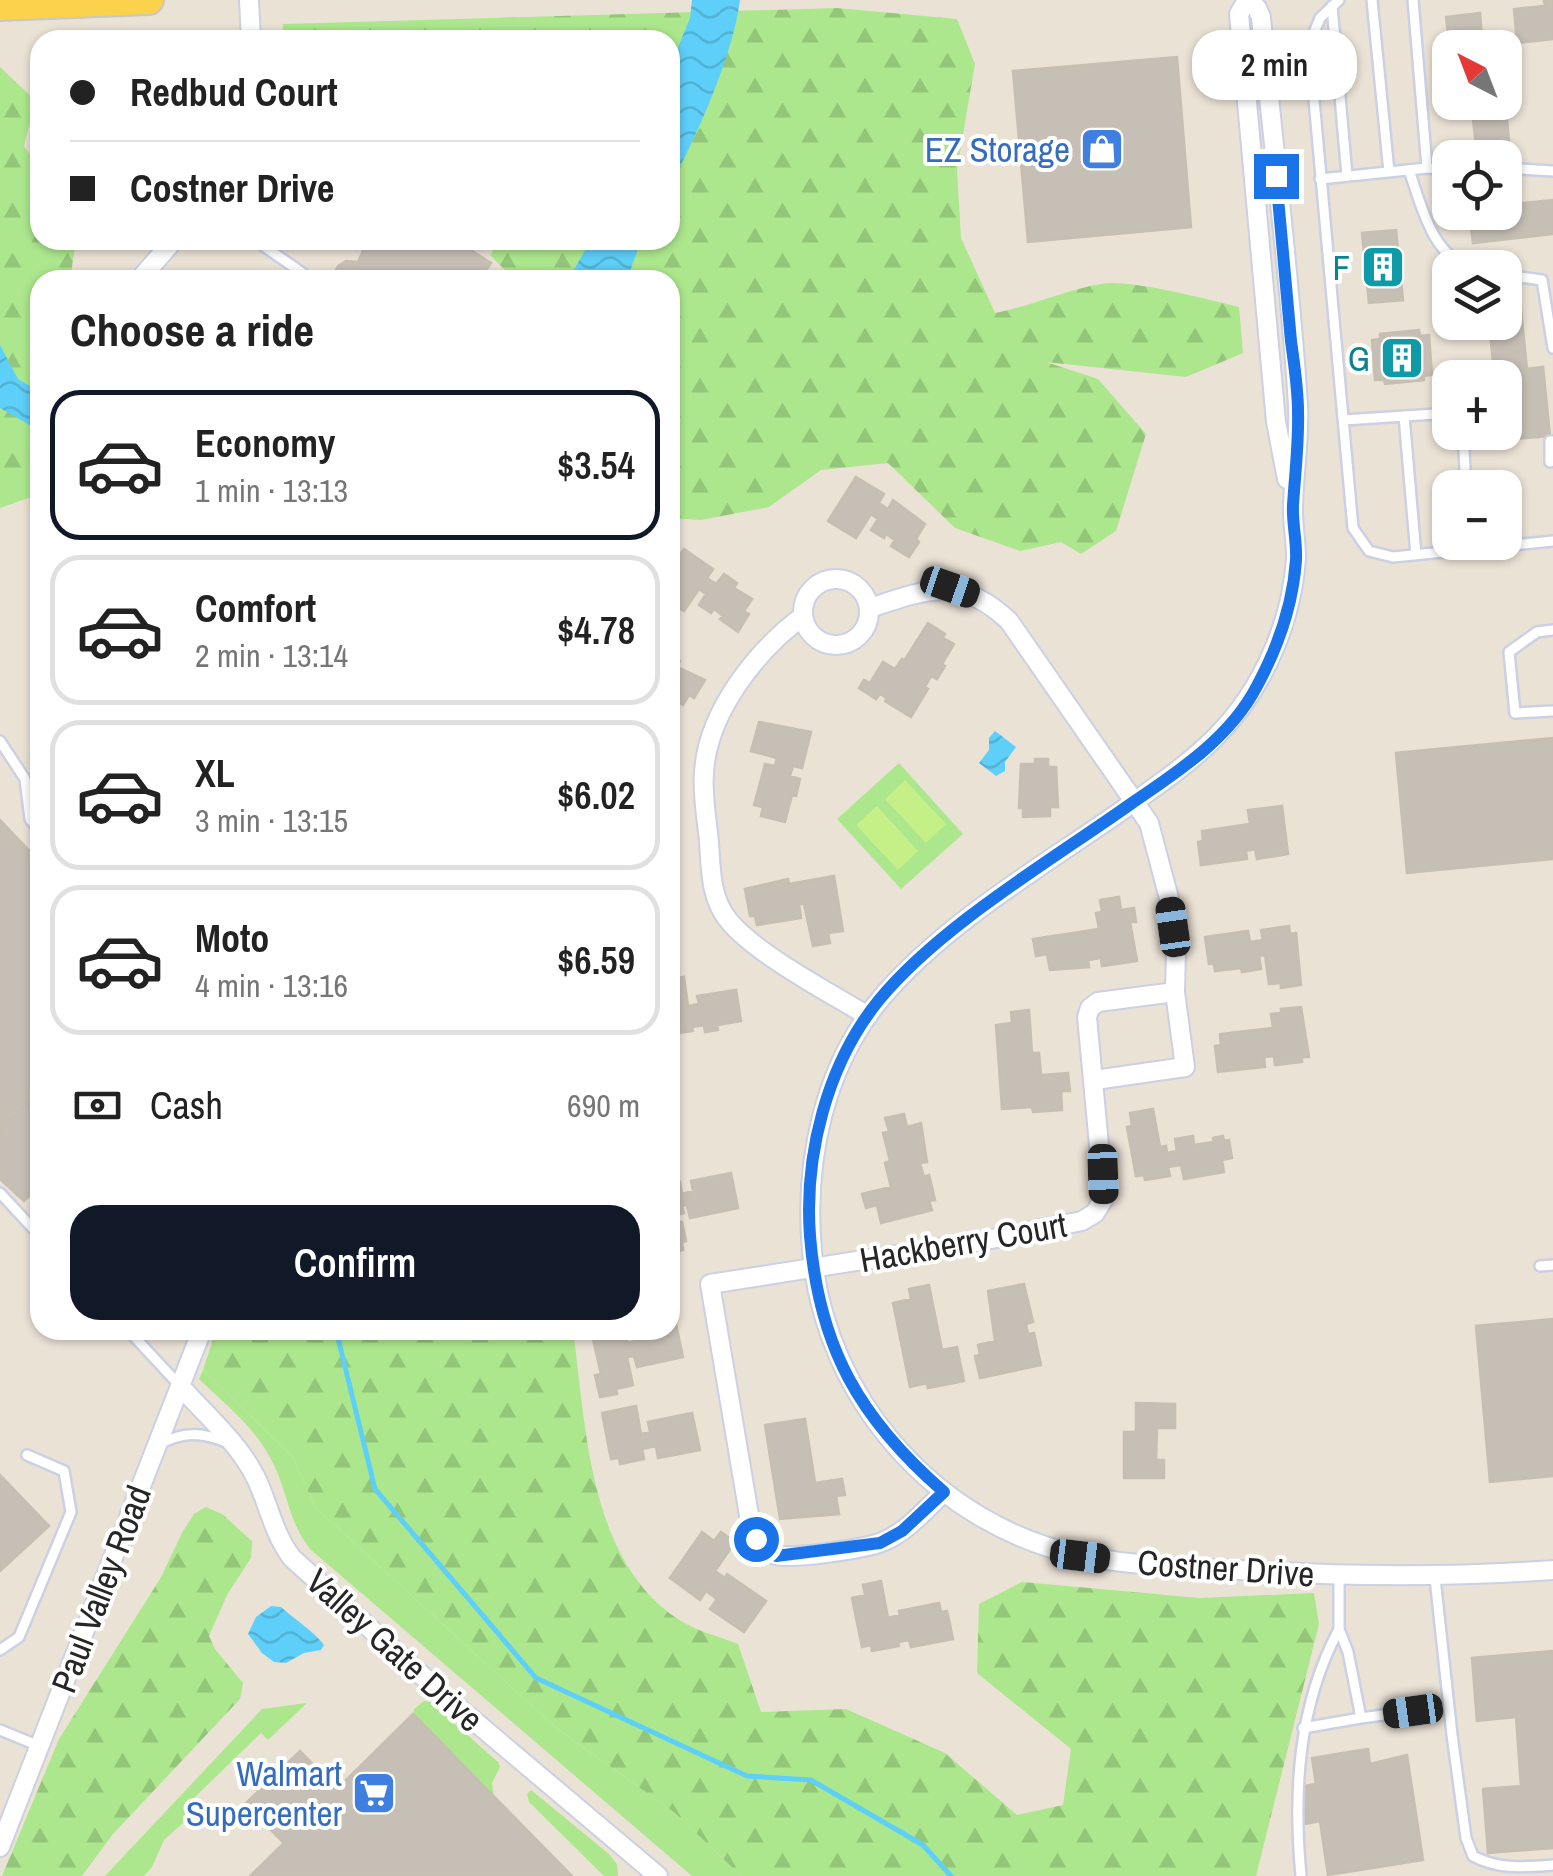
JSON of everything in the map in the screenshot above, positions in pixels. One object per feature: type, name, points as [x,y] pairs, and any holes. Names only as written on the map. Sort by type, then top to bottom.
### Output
[{"type":"main road","points":[[0,6],[149,0]]},
{"type":"street","points":[[249,0],[251,30]]},
{"type":"street","name":"Costner Drive","points":[[1248,0],[1261,18],[1298,411],[1293,507],[1296,563],[1284,626],[1255,690],[1218,738],[1135,802],[952,931],[903,974],[868,1016],[833,1084],[814,1145],[809,1199],[813,1269],[833,1344],[858,1396],[892,1444],[944,1492],[1014,1532],[1080,1556],[1158,1565],[1435,1578],[1553,1570]]},
{"type":"street","points":[[148,270],[165,250]]},
{"type":"street","points":[[840,578],[854,583],[870,608],[860,635],[848,643],[833,645],[808,630],[803,616],[804,601],[812,588],[824,580],[840,578]]},
{"type":"street","points":[[870,608],[918,592],[950,587],[993,606],[1009,621],[1135,802],[1157,846],[1170,902],[1176,951],[1175,992],[1185,1067],[1095,1080]]},
{"type":"street","points":[[803,616],[765,649],[731,697],[708,743],[703,775],[713,891],[736,929],[800,975],[868,1016]]},
{"type":"street","name":"Hackberry Court","points":[[944,1492],[902,1531],[880,1543],[776,1556],[756,1539],[710,1284],[986,1240],[1082,1221],[1094,1214],[1104,1198],[1087,1017],[1090,1008],[1098,1002],[1175,992]]},
{"type":"street","name":"Paul Valley Road","points":[[0,1847],[198,1340]]},
{"type":"street","name":"Valley Gate Drive","points":[[180,1386],[233,1445],[255,1477],[274,1528],[292,1558],[648,1873]]},
{"type":"lane","points":[[1372,0],[1389,172]]},
{"type":"lane","points":[[1413,0],[1427,168]]},
{"type":"lane","points":[[1336,3],[1347,176]]},
{"type":"lane","points":[[1336,3],[1320,18],[1309,45],[1352,528],[1369,551],[1393,557],[1432,552]]},
{"type":"lane","points":[[1320,179],[1432,168]]},
{"type":"lane","points":[[1522,169],[1553,170]]},
{"type":"lane","points":[[1409,170],[1424,214],[1443,250]]},
{"type":"lane","points":[[269,250],[298,270]]},
{"type":"lane","points":[[1522,277],[1542,280],[1551,309],[1553,348]]},
{"type":"lane","points":[[1344,420],[1432,414]]},
{"type":"lane","points":[[1404,416],[1416,555]]},
{"type":"lane","points":[[1553,441],[1553,462]]},
{"type":"lane","points":[[1522,543],[1553,542]]},
{"type":"lane","points":[[1553,630],[1537,632],[1509,652],[1515,714],[1553,711]]},
{"type":"lane","points":[[0,741],[25,779],[30,819]]},
{"type":"lane","points":[[0,1192],[30,1225]]},
{"type":"lane","points":[[1540,1266],[1553,1265]]},
{"type":"lane","points":[[137,1340],[180,1386]]},
{"type":"lane","points":[[156,1447],[174,1436],[192,1433],[233,1445]]},
{"type":"lane","points":[[0,1650],[19,1636],[71,1512],[64,1471],[28,1455]]},
{"type":"lane","points":[[1301,1876],[1298,1770],[1303,1728],[1338,1630],[1339,1576]]},
{"type":"lane","points":[[1435,1578],[1452,1735],[1472,1856],[1510,1868],[1553,1865]]},
{"type":"lane","points":[[1338,1630],[1348,1652],[1361,1718]]},
{"type":"lane","points":[[1303,1728],[1413,1711]]},
{"type":"lane","points":[[0,1730],[39,1746]]},
{"type":"green space","points":[[837,8],[957,19],[975,64],[957,170],[961,238],[995,313],[1088,287],[1129,284],[1239,307],[1243,353],[1186,377],[1046,362],[1098,379],[1146,434],[1116,531],[1081,554],[1061,542],[1020,551],[955,528],[888,463],[821,470],[769,507],[701,520],[680,519],[680,270],[505,270],[490,255],[494,250],[680,250],[680,30],[283,30],[283,24]]},
{"type":"green space","points":[[0,67],[30,95],[30,121],[24,146],[30,154],[30,250],[74,250],[72,270],[30,270],[30,498],[0,508]]},
{"type":"green space","points":[[899,763],[963,834],[901,889],[837,819]]},
{"type":"green space","points":[[905,780],[946,824],[926,843],[885,799]]},
{"type":"green space","points":[[877,806],[918,851],[898,870],[856,825]]},
{"type":"green space","points":[[213,1340],[574,1340],[596,1487],[624,1560],[646,1591],[682,1622],[738,1644],[761,1712],[846,1709],[945,1753],[1017,1815],[1063,1805],[1071,1749],[977,1673],[979,1604],[1022,1582],[1200,1598],[1314,1593],[1319,1624],[1256,1876],[741,1876],[675,1813],[556,1728],[315,1507],[292,1456],[203,1370]]},
{"type":"green space","points":[[203,1370],[292,1456],[315,1507],[556,1728],[675,1813],[741,1876],[692,1876],[311,1550],[298,1530],[266,1451],[240,1418],[199,1379]]},
{"type":"green space","points":[[206,1507],[222,1514],[252,1541],[251,1558],[227,1595],[209,1636],[243,1683],[240,1699],[113,1834],[82,1876],[2,1876],[59,1739],[160,1579],[183,1531],[194,1514]]},
{"type":"green space","points":[[424,1701],[430,1702],[498,1762],[500,1767],[492,1783],[494,1797],[413,1714]]},
{"type":"green space","points":[[307,1703],[268,1740],[261,1733],[194,1798],[201,1807],[164,1840],[144,1876],[105,1876],[262,1709]]},
{"type":"green space","points":[[531,1790],[609,1854],[617,1864],[618,1876],[604,1876],[529,1802],[527,1794]]},
{"type":"water","points":[[692,0],[740,0],[730,45],[712,95],[680,166],[680,42]]},
{"type":"water","points":[[585,250],[638,250],[630,270],[574,270]]},
{"type":"water","points":[[0,345],[18,379],[30,386],[30,425],[0,408]]},
{"type":"water","points":[[995,731],[1016,747],[1005,762],[1005,771],[996,776],[979,763],[989,750],[989,738]]},
{"type":"water","points":[[271,1606],[281,1607],[310,1630],[324,1645],[321,1650],[304,1653],[286,1663],[274,1662],[262,1653],[248,1634],[256,1617]]},
{"type":"building","points":[[1553,0],[1553,39],[1522,42],[1522,30],[1516,30],[1514,9],[1545,6],[1544,1]]},
{"type":"building","points":[[1480,13],[1481,30],[1448,30],[1446,17]]},
{"type":"building","name":"EZ Storage","points":[[1177,57],[1191,227],[1028,242],[1013,71]]},
{"type":"building","points":[[1473,120],[1507,120],[1509,140],[1475,140]]},
{"type":"building","points":[[1553,200],[1553,234],[1473,243],[1471,230],[1522,230],[1522,203]]},
{"type":"building","name":"F","points":[[1396,230],[1403,300],[1369,303],[1362,233]]},
{"type":"building","points":[[363,250],[471,250],[491,263],[486,270],[336,270],[346,261],[358,262]]},
{"type":"building","points":[[1522,320],[1527,369],[1522,369],[1522,360],[1493,360],[1491,340],[1522,340]]},
{"type":"building","name":"G","points":[[1419,330],[1420,336],[1429,335],[1432,375],[1424,376],[1424,380],[1385,384],[1384,380],[1375,380],[1372,340],[1380,339],[1380,334]]},
{"type":"building","points":[[1543,367],[1550,436],[1522,438],[1522,369]]},
{"type":"building","points":[[856,477],[884,494],[879,503],[888,509],[893,500],[925,524],[909,557],[891,546],[895,540],[871,530],[878,519],[871,514],[856,538],[828,521]]},
{"type":"building","points":[[684,549],[713,569],[707,578],[716,584],[724,574],[737,583],[734,588],[752,599],[744,611],[749,614],[738,632],[720,619],[723,616],[714,609],[711,613],[699,605],[706,594],[699,589],[684,611],[680,609],[680,555]]},
{"type":"building","points":[[928,623],[954,644],[937,679],[931,676],[925,687],[928,689],[911,717],[880,694],[876,699],[859,688],[864,680],[870,683],[883,662],[895,669],[904,661]]},
{"type":"building","points":[[680,668],[705,680],[694,698],[689,695],[683,705]]},
{"type":"building","points":[[759,722],[811,732],[802,768],[793,766],[790,776],[800,779],[785,822],[761,816],[763,807],[754,805],[765,764],[775,766],[777,758],[751,751]]},
{"type":"building","points":[[1553,738],[1553,859],[1407,873],[1396,753]]},
{"type":"building","points":[[1035,759],[1048,759],[1048,767],[1056,767],[1058,807],[1050,807],[1050,816],[1023,817],[1023,808],[1019,808],[1021,764],[1035,764]]},
{"type":"building","points":[[1282,806],[1288,854],[1257,859],[1255,849],[1246,851],[1247,859],[1201,865],[1198,842],[1203,841],[1202,831],[1250,824],[1248,810]]},
{"type":"building","points":[[0,820],[30,852],[30,1101],[0,1130]]},
{"type":"building","points":[[834,876],[843,931],[828,933],[830,943],[813,946],[804,904],[799,904],[801,918],[757,925],[755,916],[750,916],[745,889],[788,879],[789,884]]},
{"type":"building","points":[[1119,897],[1121,910],[1134,908],[1136,922],[1130,922],[1137,961],[1102,966],[1101,958],[1088,960],[1089,967],[1050,970],[1047,954],[1036,956],[1033,939],[1099,929],[1096,913],[1102,912],[1100,900]]},
{"type":"building","points":[[1289,926],[1290,934],[1296,933],[1301,985],[1281,988],[1281,983],[1269,984],[1265,955],[1259,956],[1261,969],[1215,971],[1214,964],[1209,964],[1205,937],[1248,931],[1250,942],[1263,940],[1261,930]]},
{"type":"building","points":[[684,977],[688,1006],[699,1004],[697,996],[736,990],[741,1021],[717,1025],[718,1030],[705,1032],[704,1025],[680,1033],[680,978]]},
{"type":"building","points":[[1301,1007],[1309,1057],[1302,1057],[1302,1062],[1275,1065],[1274,1056],[1264,1057],[1265,1067],[1218,1072],[1215,1046],[1221,1045],[1220,1034],[1273,1028],[1271,1014]]},
{"type":"building","points":[[1029,1010],[1032,1053],[1039,1053],[1041,1075],[1068,1073],[1070,1091],[1061,1091],[1062,1110],[1002,1109],[996,1025],[1012,1023],[1011,1012]]},
{"type":"building","points":[[30,1101],[30,1195],[24,1201],[0,1179],[0,1130]]},
{"type":"building","points":[[1153,1109],[1160,1147],[1166,1146],[1167,1153],[1177,1151],[1175,1139],[1193,1136],[1194,1145],[1214,1142],[1213,1138],[1223,1136],[1224,1141],[1229,1140],[1232,1158],[1222,1160],[1224,1172],[1184,1179],[1181,1165],[1168,1167],[1170,1176],[1145,1180],[1144,1175],[1136,1176],[1127,1127],[1132,1126],[1130,1113]]},
{"type":"building","points":[[904,1114],[907,1127],[921,1123],[927,1162],[920,1163],[924,1177],[929,1175],[935,1200],[929,1201],[932,1210],[881,1223],[877,1205],[866,1208],[862,1194],[891,1187],[885,1163],[890,1161],[883,1133],[889,1131],[885,1118]]},
{"type":"building","points":[[731,1173],[738,1208],[690,1218],[687,1205],[682,1206],[684,1213],[680,1214],[680,1182],[682,1194],[693,1191],[691,1181]]},
{"type":"building","points":[[680,1222],[686,1241],[682,1242],[680,1251]]},
{"type":"building","points":[[1024,1284],[1033,1322],[1026,1324],[1028,1334],[1034,1333],[1041,1365],[980,1378],[975,1356],[980,1355],[978,1345],[995,1341],[988,1291]]},
{"type":"building","points":[[929,1285],[942,1350],[957,1347],[964,1381],[910,1387],[893,1303],[911,1299],[909,1289]]},
{"type":"building","points":[[1553,1319],[1553,1476],[1490,1482],[1476,1326]]},
{"type":"building","points":[[593,1340],[679,1340],[683,1357],[637,1367],[634,1356],[627,1357],[633,1385],[600,1397],[595,1375],[601,1374]]},
{"type":"building","points":[[1136,1403],[1175,1404],[1175,1428],[1157,1428],[1156,1460],[1164,1460],[1164,1478],[1124,1478],[1124,1432],[1136,1432]]},
{"type":"building","points":[[636,1406],[641,1434],[650,1432],[648,1422],[692,1413],[700,1450],[658,1458],[656,1446],[642,1449],[644,1459],[620,1464],[619,1458],[611,1459],[602,1413]]},
{"type":"building","points":[[805,1419],[815,1483],[842,1479],[845,1495],[836,1496],[839,1514],[780,1519],[765,1425]]},
{"type":"building","points":[[0,1475],[49,1526],[0,1571]]},
{"type":"building","points":[[702,1532],[714,1541],[721,1532],[735,1542],[715,1571],[725,1578],[727,1574],[766,1601],[744,1632],[710,1609],[717,1599],[706,1591],[700,1600],[670,1578]]},
{"type":"building","points":[[881,1581],[888,1618],[900,1615],[899,1611],[939,1603],[941,1612],[947,1611],[953,1639],[911,1647],[909,1640],[872,1651],[871,1645],[862,1647],[852,1598],[865,1595],[863,1585]]},
{"type":"building","points":[[1553,1651],[1553,1848],[1488,1853],[1483,1789],[1521,1786],[1516,1717],[1477,1721],[1472,1658]]},
{"type":"building","name":"Walmart Supercenter","points":[[413,1714],[572,1876],[250,1876],[284,1843],[245,1804],[300,1751],[337,1789]]},
{"type":"building","points":[[1368,1749],[1370,1764],[1407,1755],[1423,1860],[1328,1875],[1320,1821],[1305,1824],[1299,1787],[1316,1784],[1312,1758]]},
{"type":"waterway","points":[[338,1340],[375,1489],[536,1678],[747,1776],[811,1780],[923,1845],[951,1876]]},
{"type":"place","name":"EZ Storage","points":[[1102,149]]},
{"type":"place","name":"F","points":[[1383,267]]},
{"type":"place","name":"G","points":[[1402,358]]},
{"type":"place","name":"Walmart Supercenter","points":[[374,1793]]},
{"type":"route","points":[[756,1539],[776,1556],[880,1543],[902,1531],[944,1492],[892,1444],[858,1396],[833,1344],[813,1269],[809,1199],[814,1145],[833,1084],[860,1029],[903,974],[952,931],[1218,738],[1255,690],[1284,626],[1296,563],[1293,516],[1298,411],[1276,176]]}]
